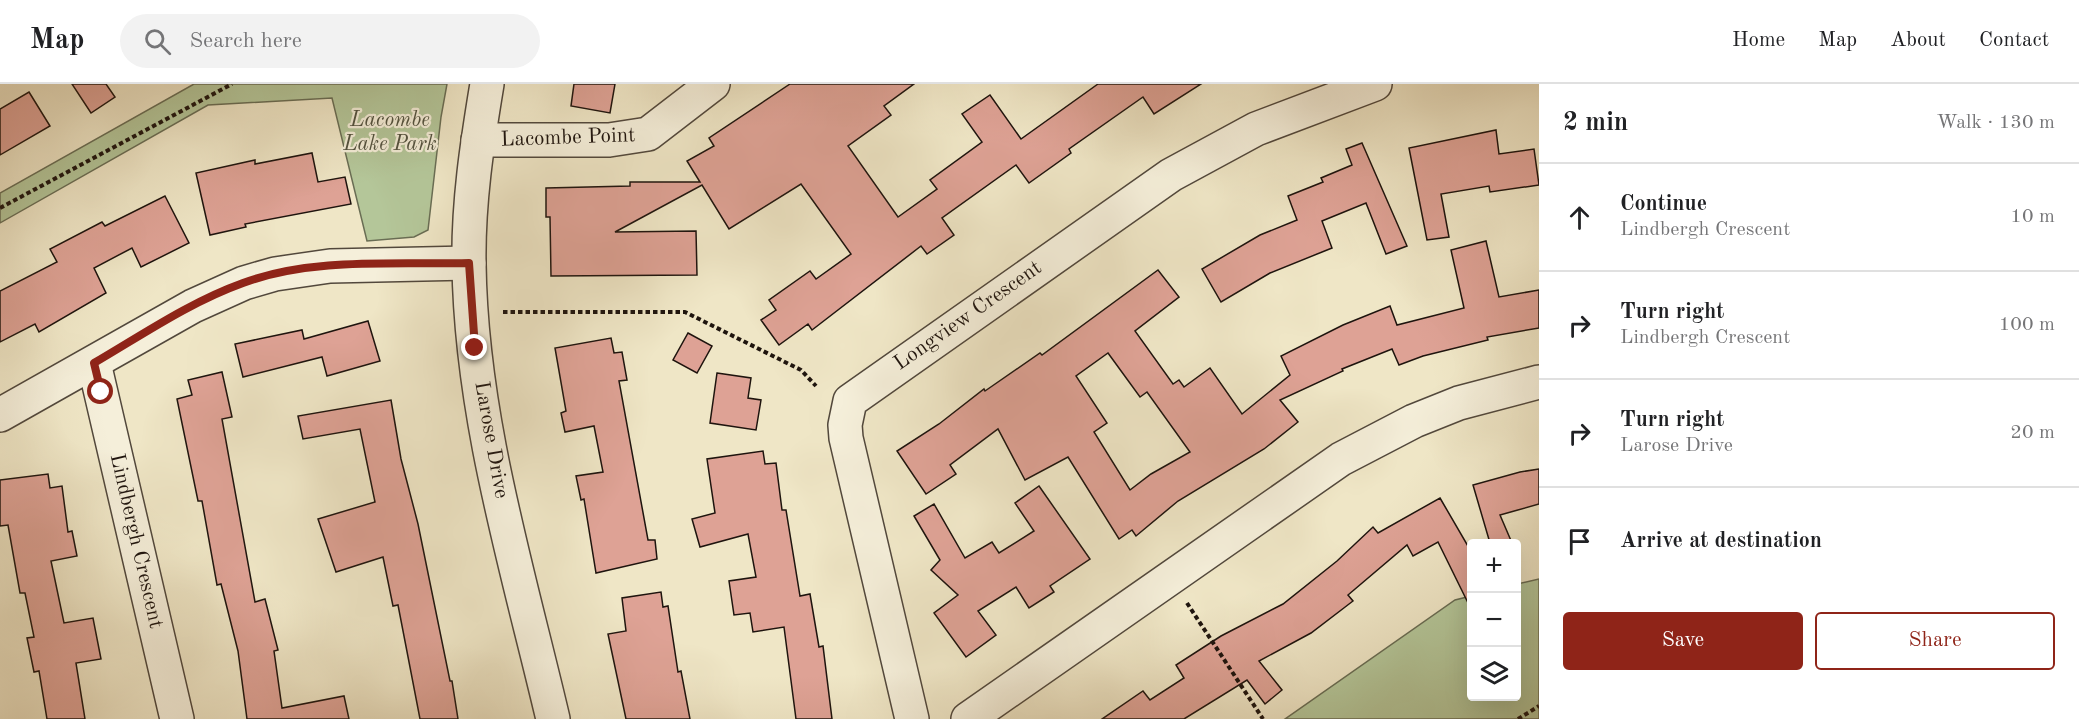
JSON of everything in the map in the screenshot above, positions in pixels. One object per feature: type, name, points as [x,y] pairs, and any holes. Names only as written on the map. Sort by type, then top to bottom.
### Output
[{"type":"street","name":"Larose Drive","points":[[487,84],[478,140],[469,263],[475,348],[491,454],[553,719]]},
{"type":"street","name":"Longview Crescent","points":[[912,719],[846,438],[845,425],[850,401],[1171,175],[1256,129],[1375,84]]},
{"type":"street","name":"Lacombe Point","points":[[478,140],[624,139],[648,134],[701,90]]},
{"type":"street","points":[[0,415],[218,293],[275,274],[330,267],[469,263]]},
{"type":"street","name":"Lindbergh Crescent","points":[[94,363],[177,719]]},
{"type":"street","points":[[968,719],[1307,481],[1373,440],[1459,404],[1539,382]]},
{"type":"path","points":[[0,208],[232,84]]},
{"type":"path","points":[[503,312],[685,312],[801,370],[816,386]]},
{"type":"path","points":[[1170,577],[1263,719]]},
{"type":"path","points":[[1518,719],[1539,706]]},
{"type":"green space","name":"Lacombe Lake Park","points":[[194,84],[447,84],[428,230],[414,237],[367,241],[332,98],[208,105],[0,223],[0,193]]},
{"type":"green space","points":[[1539,579],[1539,719],[1285,719],[1455,600],[1467,597],[1467,701],[1521,701],[1521,583]]},
{"type":"building","points":[[72,84],[106,84],[115,97],[91,113]]},
{"type":"building","points":[[574,84],[615,84],[610,113],[571,106]]},
{"type":"building","points":[[790,84],[914,84],[884,106],[891,115],[848,146],[898,217],[937,189],[930,180],[982,142],[962,114],[990,95],[1021,139],[1098,84],[1201,84],[1154,114],[1143,97],[1069,149],[1071,153],[1029,183],[1016,165],[942,218],[954,235],[927,254],[921,246],[812,330],[808,324],[779,345],[761,320],[776,310],[769,300],[810,271],[816,279],[851,254],[801,184],[729,229],[702,185],[615,232],[696,231],[697,275],[551,276],[550,217],[546,217],[546,188],[630,186],[630,182],[700,182],[687,161],[714,146],[709,138]]},
{"type":"building","points":[[29,92],[50,126],[0,155],[0,109]]},
{"type":"building","points":[[1496,130],[1499,154],[1534,149],[1539,185],[1490,192],[1489,186],[1441,194],[1449,237],[1427,240],[1409,148]]},
{"type":"building","points":[[1362,143],[1407,246],[1386,254],[1366,203],[1322,221],[1332,248],[1270,273],[1221,302],[1202,269],[1260,235],[1297,220],[1288,196],[1323,182],[1321,178],[1352,165],[1346,149]]},
{"type":"building","points":[[312,153],[318,182],[345,177],[351,204],[245,224],[246,227],[210,235],[196,173],[255,160],[255,164]]},
{"type":"building","points":[[165,196],[189,243],[141,267],[132,248],[94,268],[106,293],[39,332],[35,324],[0,342],[0,291],[57,262],[50,249],[102,222],[105,226]]},
{"type":"building","points":[[1486,241],[1499,297],[1539,290],[1539,328],[1487,337],[1488,340],[1423,356],[1399,365],[1392,349],[1342,369],[1343,371],[1280,400],[1298,422],[1264,449],[1178,501],[1136,536],[1132,530],[1119,539],[1068,457],[1025,480],[998,429],[950,465],[956,474],[926,494],[897,451],[939,424],[984,389],[985,391],[1040,353],[1042,355],[1158,270],[1179,297],[1135,331],[1173,384],[1179,380],[1184,387],[1210,368],[1242,414],[1290,375],[1281,356],[1343,325],[1390,306],[1397,325],[1464,308],[1451,250]],"holes":[[[1108,353],[1140,397],[1147,392],[1190,452],[1151,474],[1130,490],[1094,432],[1107,423],[1076,376]]]},
{"type":"building","points":[[368,321],[380,361],[327,376],[322,357],[243,377],[235,344],[302,330],[304,339]]},
{"type":"building","points":[[688,333],[712,346],[697,373],[673,360]]},
{"type":"building","points":[[611,338],[614,353],[622,352],[627,380],[619,381],[648,540],[655,540],[657,559],[596,573],[584,499],[581,500],[576,476],[603,472],[594,426],[565,432],[561,413],[566,411],[555,348]]},
{"type":"building","points":[[222,372],[232,417],[222,419],[255,602],[265,599],[278,650],[274,651],[282,708],[344,696],[349,719],[247,719],[238,651],[221,584],[217,585],[202,501],[198,501],[177,399],[192,395],[188,380]]},
{"type":"building","points":[[717,373],[751,378],[748,398],[761,400],[756,430],[710,423]]},
{"type":"building","points":[[391,400],[401,459],[418,524],[458,719],[420,719],[398,605],[393,606],[383,557],[336,572],[318,519],[375,502],[360,429],[303,439],[298,416]]},
{"type":"building","points":[[763,451],[765,464],[776,463],[782,510],[786,510],[800,596],[810,594],[819,647],[823,646],[832,719],[796,719],[784,627],[753,632],[750,613],[734,615],[729,581],[756,577],[748,534],[700,547],[692,519],[715,513],[707,459]]},
{"type":"building","points":[[1539,469],[1539,504],[1500,515],[1510,539],[1489,539],[1473,485]]},
{"type":"building","points":[[48,474],[50,488],[62,486],[68,532],[72,531],[77,556],[51,561],[64,623],[93,618],[101,659],[76,663],[85,719],[47,719],[39,671],[34,672],[27,638],[34,637],[25,593],[20,593],[8,525],[0,526],[0,480]]},
{"type":"building","points":[[1039,486],[1090,559],[1050,586],[1054,592],[1029,608],[1016,587],[978,611],[996,635],[966,657],[934,613],[958,595],[931,570],[940,560],[914,516],[934,504],[965,558],[992,542],[999,553],[1034,531],[1015,503]]},
{"type":"building","points":[[1440,498],[1467,544],[1467,601],[1438,542],[1413,556],[1407,545],[1348,595],[1353,601],[1311,633],[1259,661],[1282,690],[1265,704],[1247,680],[1184,719],[1102,719],[1143,691],[1150,700],[1184,678],[1176,665],[1221,636],[1283,604],[1337,561],[1373,527],[1378,533]]},
{"type":"building","points":[[661,592],[663,607],[668,606],[678,672],[681,671],[690,719],[626,719],[608,634],[626,631],[622,598]]},
{"type":"route","points":[[101,392],[94,363],[218,293],[275,274],[305,269],[469,263],[475,348]]}]
